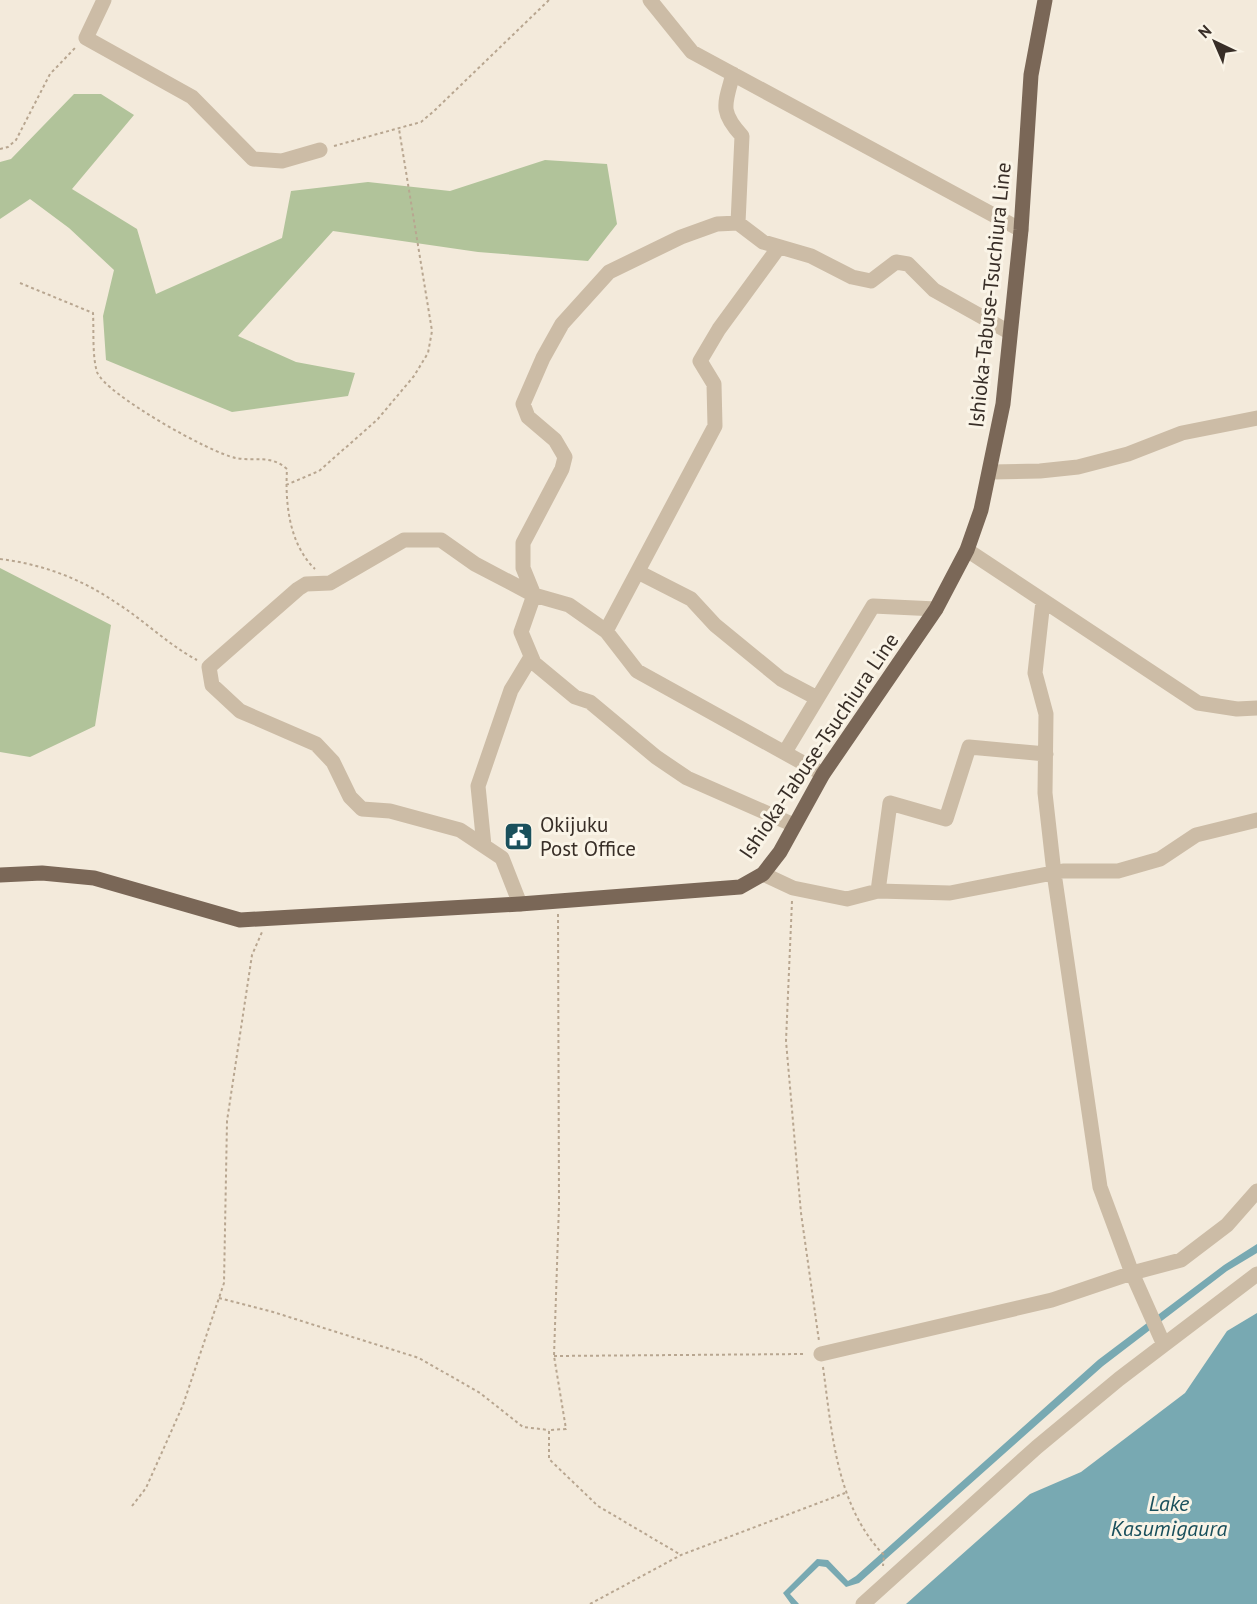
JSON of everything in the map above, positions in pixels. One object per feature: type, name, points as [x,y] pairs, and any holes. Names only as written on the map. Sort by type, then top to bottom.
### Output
[{"type":"main road","name":"Ishioka-Tabuse-Tsuchiura Line","points":[[0,875],[42,873],[94,878],[240,920],[520,904],[740,887],[763,874],[780,852],[823,774],[936,609],[967,550],[981,510],[991,472],[1003,404],[1021,230],[1031,75],[1045,0]]},
{"type":"street","points":[[104,0],[86,38],[192,97],[253,159],[282,161],[320,150]]},
{"type":"street","points":[[650,0],[692,52],[1021,230]]},
{"type":"street","points":[[733,74],[724,110],[727,120],[742,136],[738,223]]},
{"type":"street","points":[[794,825],[687,778],[656,757],[590,702],[575,698],[534,663],[521,632],[534,595],[523,568],[523,543],[562,469],[565,457],[555,440],[528,417],[523,404],[543,358],[562,324],[609,272],[681,237],[717,224],[738,223],[763,242],[811,256],[852,277],[871,281],[896,261],[908,264],[934,290],[1009,333]]},
{"type":"street","points":[[606,631],[715,426],[714,384],[700,362],[719,329],[779,247]]},
{"type":"street","points":[[991,472],[1040,471],[1078,466],[1128,454],[1182,433],[1256,421]]},
{"type":"street","points":[[520,904],[502,858],[460,830],[390,811],[362,809],[350,797],[333,762],[316,744],[240,711],[212,685],[209,667],[306,584],[330,583],[404,540],[414,538],[441,540],[475,564],[534,595],[569,605],[606,631],[638,671],[823,774]]},
{"type":"street","points":[[967,550],[1198,703],[1237,709],[1257,708]]},
{"type":"street","points":[[638,572],[691,599],[715,625],[781,679],[817,698]]},
{"type":"street","points":[[1043,601],[1035,673],[1046,714],[1046,793],[1054,873],[1100,1187],[1132,1273],[1161,1339]]},
{"type":"street","points":[[785,752],[873,606],[936,609]]},
{"type":"street","points":[[484,846],[478,786],[511,690],[531,657]]},
{"type":"street","points":[[878,891],[890,803],[946,819],[969,747],[1046,754]]},
{"type":"street","points":[[763,874],[793,888],[847,899],[878,891],[950,893],[1063,871],[1118,871],[1160,859],[1196,835],[1257,820]]},
{"type":"street","points":[[821,1354],[1052,1299],[1181,1260],[1227,1225],[1257,1191]]},
{"type":"street","points":[[862,1604],[1161,1339],[1257,1275]]},
{"type":"path","points":[[320,150],[421,122],[549,0]]},
{"type":"path","points":[[0,149],[8,147],[16,140],[50,74],[86,38]]},
{"type":"path","points":[[286,485],[319,471],[377,420],[414,376],[428,353],[432,331],[399,129]]},
{"type":"path","points":[[20,283],[93,313],[98,373],[112,390],[201,446],[235,458],[277,460],[287,469],[286,506],[303,558],[330,583]]},
{"type":"path","points":[[0,558],[45,567],[115,601],[171,646],[209,667]]},
{"type":"path","points":[[793,888],[786,1041],[801,1213],[821,1354],[845,1493],[858,1519],[884,1555],[881,1587]]},
{"type":"path","points":[[219,1298],[273,1312],[419,1358],[480,1393],[523,1426],[549,1430],[566,1428],[554,1356],[559,1205],[558,901]]},
{"type":"path","points":[[132,1506],[146,1488],[183,1405],[224,1282],[227,1121],[252,955],[268,919]]},
{"type":"path","points":[[554,1356],[821,1354]]},
{"type":"path","points":[[549,1430],[549,1459],[598,1506],[681,1555]]},
{"type":"path","points":[[590,1604],[681,1555],[845,1493]]},
{"type":"green space","points":[[74,94],[101,94],[134,115],[72,189],[137,229],[156,294],[282,238],[291,191],[368,182],[450,191],[545,160],[607,164],[617,224],[588,261],[478,252],[333,231],[238,336],[296,362],[355,373],[348,396],[232,412],[106,360],[103,316],[114,270],[69,228],[30,199],[0,219],[0,162],[11,159]]},
{"type":"green space","points":[[0,568],[111,625],[95,726],[30,757],[0,752]]},
{"type":"water","points":[[1257,1244],[1257,1253],[1227,1271],[1103,1366],[859,1583],[846,1587],[826,1567],[819,1566],[790,1594],[799,1604],[791,1604],[783,1593],[817,1559],[828,1560],[848,1581],[856,1576],[1098,1360],[1224,1265]]},
{"type":"water","name":"Lake Kasumigaura","points":[[1257,1313],[1257,1604],[906,1604],[1030,1494],[1081,1472],[1185,1393],[1227,1331]]},
{"type":"place","name":"Okijuku Post Office","points":[[519,837]]}]
